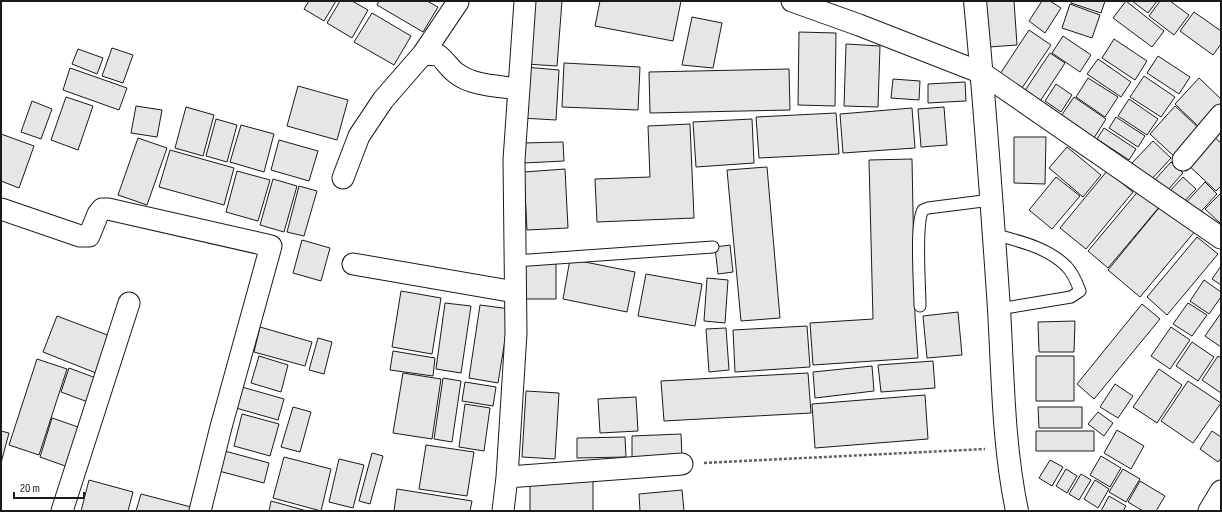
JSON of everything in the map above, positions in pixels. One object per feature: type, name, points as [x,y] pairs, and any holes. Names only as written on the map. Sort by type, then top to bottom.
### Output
[{"type":"highway","points":[[975,1],[982,73],[999,308],[1007,448],[1011,484],[1017,511]]},
{"type":"street","points":[[504,511],[516,333],[514,160],[525,1]]},
{"type":"street","points":[[792,1],[859,25],[982,73],[1221,238]]},
{"type":"street","points":[[343,178],[359,136],[383,100],[423,54],[458,2]]},
{"type":"street","points":[[423,54],[438,55],[455,73],[465,79],[479,83],[519,89]]},
{"type":"street","points":[[1183,160],[1221,115]]},
{"type":"street","points":[[1,209],[80,236],[89,236],[98,214],[102,209],[108,209],[271,246],[221,427],[200,511]]},
{"type":"street","points":[[353,264],[515,292]]},
{"type":"street","points":[[62,511],[129,303]]},
{"type":"street","points":[[507,477],[682,464]]},
{"type":"street","points":[[1209,511],[1221,492]]},
{"type":"lane","points":[[920,306],[919,235],[920,217],[923,210],[928,208],[991,200]]},
{"type":"lane","points":[[993,234],[1034,245],[1056,258],[1067,267],[1076,281],[1080,291],[1072,298],[999,308]]},
{"type":"lane","points":[[515,261],[713,247]]},
{"type":"path","points":[[682,464],[1007,448]]},
{"type":"building","points":[[309,1],[336,1],[324,21],[304,9]]},
{"type":"building","points":[[340,1],[352,1],[368,10],[352,38],[327,23]]},
{"type":"building","points":[[379,1],[427,1],[438,7],[423,32],[377,5]]},
{"type":"building","points":[[530,1],[562,1],[557,66],[526,64]]},
{"type":"building","points":[[600,1],[681,1],[673,41],[595,26]]},
{"type":"building","points":[[986,1],[1014,1],[1017,45],[989,47]]},
{"type":"building","points":[[1042,1],[1050,1],[1061,8],[1045,33],[1029,21]]},
{"type":"building","points":[[1072,1],[1105,1],[1101,13],[1071,3]]},
{"type":"building","points":[[1126,1],[1164,31],[1152,47],[1113,18]]},
{"type":"building","points":[[1132,1],[1157,1],[1148,13]]},
{"type":"building","points":[[1160,1],[1170,1],[1189,15],[1174,35],[1149,16]]},
{"type":"building","points":[[1070,4],[1100,15],[1092,38],[1062,28]]},
{"type":"building","points":[[1194,12],[1221,31],[1221,44],[1213,55],[1180,31]]},
{"type":"building","points":[[372,13],[411,36],[394,65],[354,42]]},
{"type":"building","points":[[692,17],[722,23],[713,68],[682,65]]},
{"type":"building","points":[[1029,30],[1051,45],[1022,88],[1000,74]]},
{"type":"building","points":[[799,32],[836,33],[835,106],[798,105]]},
{"type":"building","points":[[1063,36],[1091,55],[1080,72],[1052,53]]},
{"type":"building","points":[[1114,39],[1147,61],[1135,80],[1102,58]]},
{"type":"building","points":[[846,44],[880,46],[878,107],[844,106]]},
{"type":"building","points":[[112,48],[133,55],[123,83],[102,76]]},
{"type":"building","points":[[78,49],[103,58],[97,74],[72,64]]},
{"type":"building","points":[[1050,53],[1065,63],[1039,103],[1024,92]]},
{"type":"building","points":[[1158,56],[1190,77],[1179,94],[1147,73]]},
{"type":"building","points":[[1098,59],[1131,82],[1121,97],[1087,74]]},
{"type":"building","points":[[564,63],[640,67],[638,110],[562,107]]},
{"type":"building","points":[[525,67],[559,70],[556,120],[521,118]]},
{"type":"building","points":[[70,68],[127,88],[119,110],[63,90]]},
{"type":"building","points":[[789,69],[790,110],[650,113],[649,72]]},
{"type":"building","points":[[1144,76],[1175,97],[1161,117],[1130,97]]},
{"type":"building","points":[[1088,78],[1118,97],[1105,117],[1076,97]]},
{"type":"building","points":[[1199,78],[1221,99],[1221,103],[1199,127],[1175,104]]},
{"type":"building","points":[[893,79],[920,81],[919,100],[891,98]]},
{"type":"building","points":[[965,82],[966,101],[928,103],[928,84]]},
{"type":"building","points":[[1056,84],[1072,95],[1061,112],[1045,101]]},
{"type":"building","points":[[298,86],[348,100],[337,140],[287,126]]},
{"type":"building","points":[[66,97],[93,106],[78,150],[51,140]]},
{"type":"building","points":[[1074,97],[1106,119],[1094,138],[1061,116]]},
{"type":"building","points":[[1129,99],[1158,119],[1147,135],[1118,116]]},
{"type":"building","points":[[32,101],[52,109],[41,139],[21,132]]},
{"type":"building","points":[[136,106],[162,110],[157,137],[131,133]]},
{"type":"building","points":[[1175,106],[1202,131],[1177,159],[1150,134]]},
{"type":"building","points":[[186,107],[214,115],[203,156],[175,148]]},
{"type":"building","points":[[944,107],[947,145],[921,147],[918,109]]},
{"type":"building","points":[[912,108],[915,148],[843,153],[840,114]]},
{"type":"building","points":[[836,113],[839,154],[759,158],[756,117]]},
{"type":"building","points":[[1116,117],[1145,136],[1138,147],[1109,128]]},
{"type":"building","points":[[216,119],[237,125],[227,162],[206,156]]},
{"type":"building","points":[[752,119],[754,163],[696,167],[693,122]]},
{"type":"building","points":[[690,124],[694,218],[597,222],[595,179],[650,177],[648,126]]},
{"type":"building","points":[[241,125],[274,134],[264,172],[230,162]]},
{"type":"building","points":[[1104,128],[1136,149],[1129,160],[1097,139]]},
{"type":"building","points":[[1,134],[34,146],[19,188],[1,181]]},
{"type":"building","points":[[1212,135],[1221,143],[1221,186],[1216,191],[1186,163]]},
{"type":"building","points":[[1014,137],[1046,137],[1045,184],[1014,183]]},
{"type":"building","points":[[138,138],[167,148],[147,205],[118,195]]},
{"type":"building","points":[[279,140],[318,151],[309,181],[271,170]]},
{"type":"building","points":[[1153,141],[1171,158],[1150,181],[1131,164]]},
{"type":"building","points":[[563,142],[564,161],[524,163],[523,143]]},
{"type":"building","points":[[1067,147],[1101,175],[1083,197],[1049,168]]},
{"type":"building","points":[[170,150],[234,168],[224,205],[159,187]]},
{"type":"building","points":[[912,159],[915,316],[918,358],[813,365],[810,323],[873,319],[869,160]]},
{"type":"building","points":[[1171,162],[1183,173],[1165,193],[1153,182]]},
{"type":"building","points":[[767,167],[780,318],[741,321],[727,170]]},
{"type":"building","points":[[565,169],[568,228],[527,230],[524,172]]},
{"type":"building","points":[[237,171],[270,180],[258,221],[226,212]]},
{"type":"building","points":[[1107,171],[1133,192],[1086,249],[1060,228]]},
{"type":"building","points":[[1056,177],[1080,196],[1052,229],[1029,210]]},
{"type":"building","points":[[1183,177],[1196,189],[1181,205],[1168,193]]},
{"type":"building","points":[[273,179],[297,186],[284,232],[260,225]]},
{"type":"building","points":[[1205,182],[1217,194],[1195,218],[1183,206]]},
{"type":"building","points":[[299,186],[317,191],[304,236],[287,232]]},
{"type":"building","points":[[1140,189],[1160,206],[1108,268],[1088,251]]},
{"type":"building","points":[[1221,193],[1221,224],[1205,209]]},
{"type":"building","points":[[1163,203],[1196,230],[1140,297],[1108,270]]},
{"type":"building","points":[[1197,237],[1218,254],[1167,315],[1147,297]]},
{"type":"building","points":[[302,240],[330,248],[321,281],[293,273]]},
{"type":"building","points":[[730,245],[733,272],[718,274],[715,247]]},
{"type":"building","points":[[570,259],[635,272],[627,312],[563,299]]},
{"type":"building","points":[[521,262],[556,262],[556,299],[521,299]]},
{"type":"building","points":[[1221,266],[1221,285],[1212,279]]},
{"type":"building","points":[[646,274],[702,284],[695,326],[638,316]]},
{"type":"building","points":[[707,278],[728,280],[725,323],[704,321]]},
{"type":"building","points":[[1204,280],[1221,292],[1221,297],[1209,314],[1190,301]]},
{"type":"building","points":[[401,291],[441,298],[432,354],[392,347]]},
{"type":"building","points":[[445,303],[471,306],[461,373],[436,369]]},
{"type":"building","points":[[1188,303],[1207,315],[1192,336],[1173,324]]},
{"type":"building","points":[[1142,304],[1160,319],[1094,399],[1077,384]]},
{"type":"building","points":[[480,305],[510,309],[498,383],[469,378]]},
{"type":"building","points":[[958,312],[962,355],[927,358],[923,316]]},
{"type":"building","points":[[1221,313],[1221,347],[1205,336]]},
{"type":"building","points":[[57,316],[110,336],[96,373],[43,352]]},
{"type":"building","points":[[1075,321],[1074,352],[1039,352],[1038,322]]},
{"type":"building","points":[[807,326],[810,367],[735,372],[733,330]]},
{"type":"building","points":[[260,327],[312,342],[305,366],[254,352]]},
{"type":"building","points":[[1171,327],[1190,340],[1170,369],[1151,356]]},
{"type":"building","points":[[726,328],[729,370],[709,372],[706,329]]},
{"type":"building","points":[[318,338],[332,342],[324,374],[309,370]]},
{"type":"building","points":[[1192,342],[1214,357],[1198,381],[1176,366]]},
{"type":"building","points":[[393,351],[435,358],[433,376],[390,370]]},
{"type":"building","points":[[259,356],[288,365],[281,392],[251,383]]},
{"type":"building","points":[[1036,356],[1074,356],[1074,401],[1036,401]]},
{"type":"building","points":[[1218,356],[1221,358],[1221,393],[1202,380]]},
{"type":"building","points":[[37,359],[67,369],[39,455],[9,445]]},
{"type":"building","points":[[933,361],[935,388],[881,392],[878,365]]},
{"type":"building","points":[[872,366],[874,391],[815,398],[813,372]]},
{"type":"building","points":[[69,368],[96,378],[88,402],[61,392]]},
{"type":"building","points":[[1159,369],[1182,385],[1157,423],[1133,407]]},
{"type":"building","points":[[403,373],[441,379],[432,439],[393,433]]},
{"type":"building","points":[[808,373],[811,413],[664,421],[661,381]]},
{"type":"building","points":[[443,378],[461,381],[452,442],[434,439]]},
{"type":"building","points":[[1188,381],[1221,403],[1193,443],[1161,421]]},
{"type":"building","points":[[465,382],[496,387],[493,406],[462,401]]},
{"type":"building","points":[[1115,384],[1133,396],[1118,418],[1100,407]]},
{"type":"building","points":[[242,387],[284,399],[278,420],[236,408]]},
{"type":"building","points":[[526,391],[559,393],[555,459],[522,457]]},
{"type":"building","points":[[925,395],[928,439],[815,448],[812,404]]},
{"type":"building","points":[[636,397],[638,431],[600,433],[598,399]]},
{"type":"building","points":[[465,404],[490,408],[484,451],[459,447]]},
{"type":"building","points":[[293,407],[311,412],[300,452],[281,447]]},
{"type":"building","points":[[1038,407],[1082,407],[1082,428],[1039,428]]},
{"type":"building","points":[[1098,412],[1113,423],[1104,436],[1088,424]]},
{"type":"building","points":[[242,414],[279,424],[270,456],[234,446]]},
{"type":"building","points":[[52,418],[81,428],[68,467],[40,457]]},
{"type":"building","points":[[1117,430],[1144,446],[1131,469],[1104,453]]},
{"type":"building","points":[[1,431],[9,433],[1,463]]},
{"type":"building","points":[[1036,431],[1094,431],[1094,451],[1036,451]]},
{"type":"building","points":[[1212,431],[1221,437],[1221,458],[1218,462],[1200,449]]},
{"type":"building","points":[[681,434],[682,457],[632,459],[632,436]]},
{"type":"building","points":[[625,437],[626,457],[577,458],[577,438]]},
{"type":"building","points":[[426,445],[474,452],[467,496],[419,489]]},
{"type":"building","points":[[221,450],[269,463],[264,483],[215,470]]},
{"type":"building","points":[[372,453],[383,456],[370,504],[359,501]]},
{"type":"building","points":[[1101,456],[1121,468],[1110,487],[1090,475]]},
{"type":"building","points":[[284,457],[331,469],[321,511],[273,498]]},
{"type":"building","points":[[339,459],[364,465],[353,508],[329,502]]},
{"type":"building","points":[[1050,460],[1063,467],[1052,486],[1039,478]]},
{"type":"building","points":[[1066,469],[1077,476],[1067,493],[1056,486]]},
{"type":"building","points":[[1123,469],[1140,479],[1126,502],[1109,492]]},
{"type":"building","points":[[1081,474],[1091,480],[1079,500],[1069,494]]},
{"type":"building","points":[[89,480],[133,492],[128,511],[81,511]]},
{"type":"building","points":[[530,480],[593,480],[593,511],[530,511]]},
{"type":"building","points":[[1095,480],[1109,489],[1098,508],[1084,499]]},
{"type":"building","points":[[1140,481],[1165,496],[1156,511],[1143,511],[1128,502]]},
{"type":"building","points":[[397,489],[472,501],[470,511],[394,511]]},
{"type":"building","points":[[682,490],[684,511],[640,511],[639,494]]},
{"type":"building","points":[[141,494],[195,508],[194,511],[136,511]]},
{"type":"building","points":[[1109,496],[1126,506],[1123,511],[1101,511]]},
{"type":"building","points":[[271,501],[307,511],[269,511]]}]
